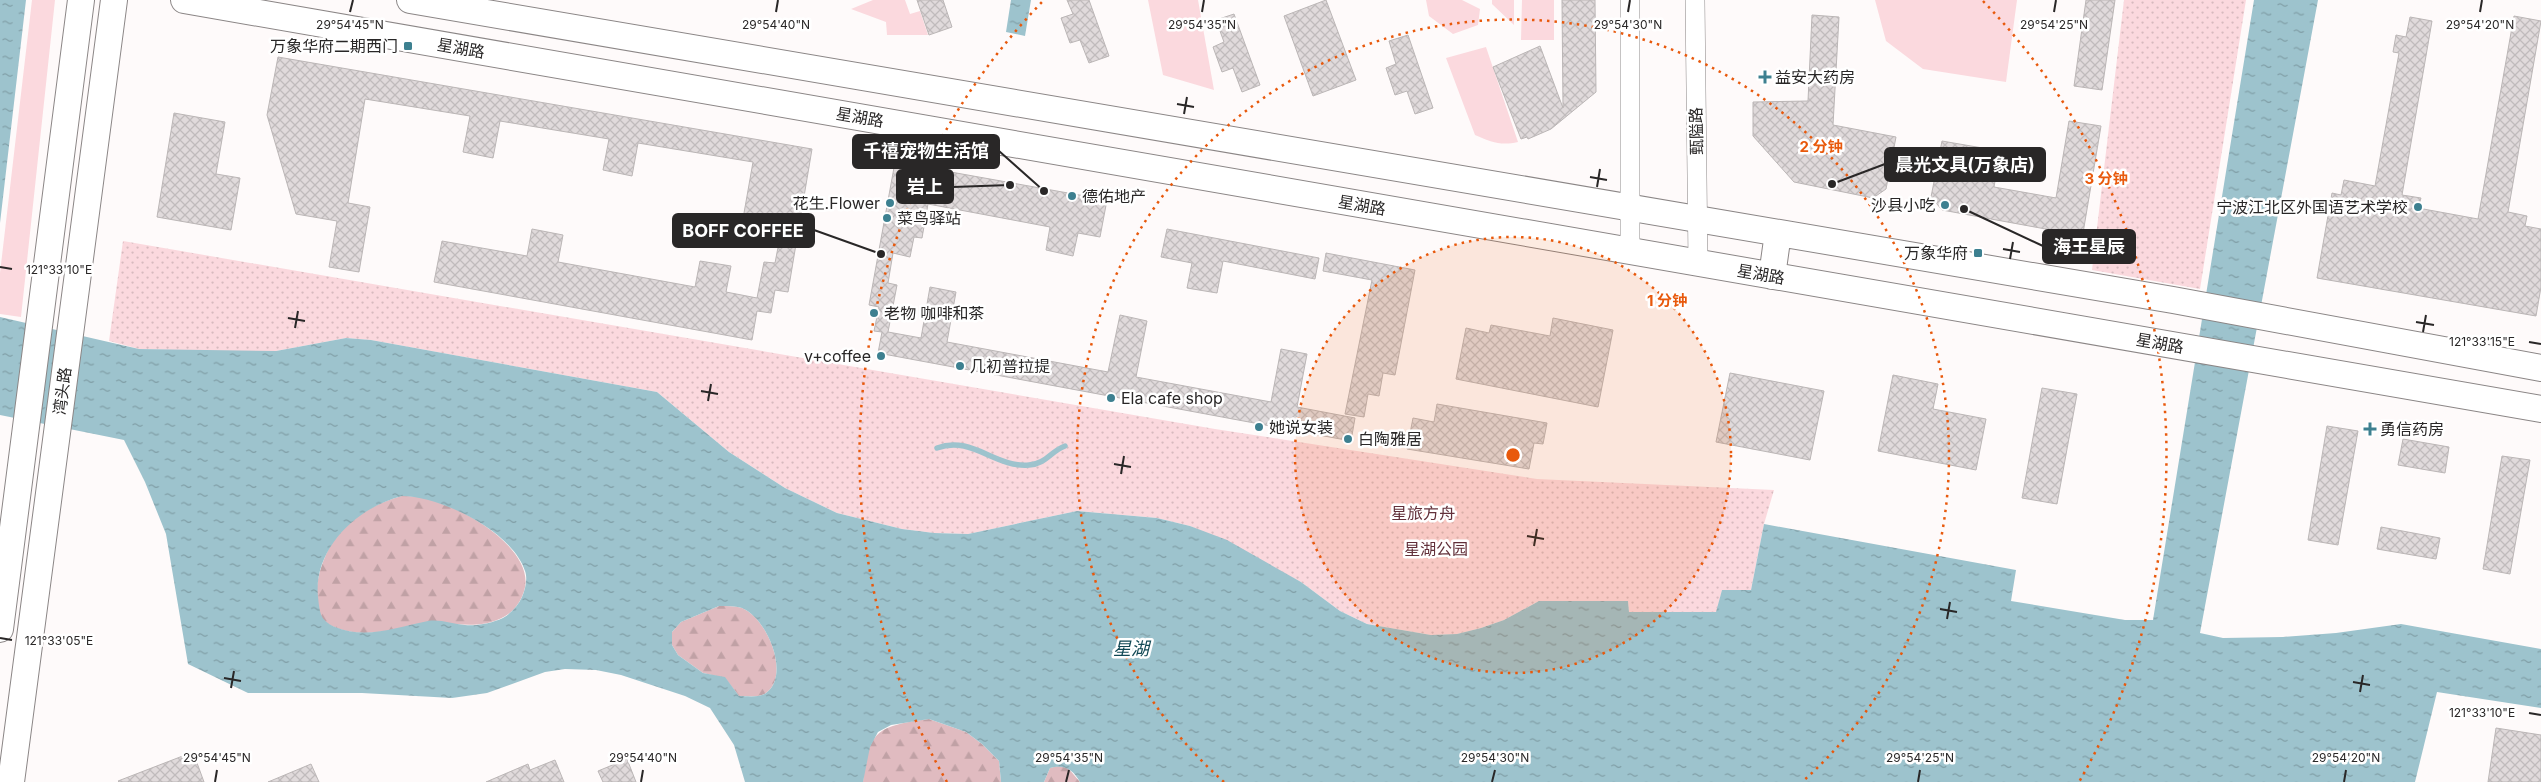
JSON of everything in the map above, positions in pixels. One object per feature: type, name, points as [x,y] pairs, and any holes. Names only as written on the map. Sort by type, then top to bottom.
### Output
[{"type":"street","name":"湾头路","points":[[0,629],[81,0]]},
{"type":"street","name":"湾头路","points":[[11,782],[114,0]]},
{"type":"street","points":[[410,0],[2173,300],[2541,368]]},
{"type":"street","points":[[1630,0],[1630,251]]},
{"type":"street","name":"甄隘路","points":[[1695,0],[1698,263]]},
{"type":"street","name":"星湖路","points":[[198,1],[2541,409]]},
{"type":"street","points":[[1772,276],[1778,233]]},
{"type":"green space","points":[[32,0],[55,0],[21,317],[0,314],[0,273]]},
{"type":"green space","points":[[873,0],[905,0],[910,14],[920,11],[928,35],[887,35],[886,22],[851,9]]},
{"type":"green space","points":[[1148,0],[1198,0],[1214,90],[1163,75]]},
{"type":"green space","points":[[1426,0],[1462,0],[1480,9],[1478,25],[1453,34],[1429,16]]},
{"type":"green space","points":[[1492,0],[1514,0],[1514,25],[1492,4]]},
{"type":"green space","points":[[1522,0],[1554,0],[1554,40],[1521,40]]},
{"type":"green space","points":[[1875,0],[2017,0],[2006,82],[1923,69],[1886,41]]},
{"type":"green space","points":[[2124,0],[2246,0],[2200,289],[2092,270]]},
{"type":"green space","points":[[1486,47],[1518,142],[1496,143],[1475,135],[1446,58]]},
{"type":"green space","name":"星湖公园","points":[[123,241],[1215,429],[1537,479],[1774,490],[1764,524],[1751,590],[1722,590],[1717,612],[1629,612],[1628,601],[1539,601],[1504,620],[1481,628],[1457,634],[1431,635],[1367,624],[1340,611],[1301,582],[1190,526],[1157,518],[1077,511],[968,534],[934,533],[902,529],[837,513],[785,488],[729,452],[657,392],[371,340],[346,338],[276,351],[139,349],[109,341]]},
{"type":"green space","points":[[402,496],[428,499],[450,506],[482,524],[511,549],[521,564],[525,579],[523,594],[519,603],[510,613],[489,623],[472,625],[430,624],[367,633],[341,630],[323,620],[319,611],[317,588],[322,564],[332,543],[344,528],[359,515],[384,502]]},
{"type":"green space","points":[[719,606],[742,608],[760,623],[767,635],[776,661],[776,674],[773,685],[763,695],[739,696],[725,678],[703,673],[678,655],[672,645],[672,632],[681,622]]},
{"type":"green space","points":[[929,719],[966,732],[982,744],[999,761],[1001,782],[863,782],[868,751],[879,733],[898,724]]},
{"type":"green space","points":[[1058,766],[1068,768],[1080,782],[1044,782],[1050,768]]},
{"type":"water","points":[[0,0],[26,0],[0,223]]},
{"type":"water","points":[[1011,0],[1031,0],[1025,36],[1006,32]]},
{"type":"water","name":"星湖","points":[[2254,0],[2318,0],[2200,633],[2223,638],[2283,637],[2336,633],[2401,624],[2541,649],[2541,708],[2437,692],[2415,782],[1080,782],[1068,769],[1055,767],[1050,768],[1044,782],[1001,782],[999,761],[982,744],[966,732],[929,719],[891,725],[878,732],[870,747],[863,782],[745,782],[734,745],[710,708],[685,696],[621,675],[596,670],[565,669],[545,672],[487,693],[452,698],[362,693],[248,693],[188,664],[166,534],[145,482],[124,440],[0,415],[0,317],[139,349],[276,351],[346,338],[371,340],[657,392],[729,452],[785,488],[837,513],[902,529],[934,533],[968,534],[1077,511],[1157,518],[1190,526],[1227,540],[1301,582],[1340,611],[1367,624],[1431,635],[1457,634],[1481,628],[1504,620],[1539,601],[1628,601],[1629,612],[1716,612],[1722,590],[1751,590],[1764,524],[2016,570],[2011,601],[2125,620],[2153,620]],"holes":[[[402,496],[436,502],[455,509],[491,530],[506,543],[518,557],[526,577],[522,597],[511,612],[504,618],[488,623],[465,625],[442,621],[428,621],[370,632],[347,631],[326,622],[320,612],[318,579],[323,562],[331,546],[355,520],[386,501]],[[719,606],[742,608],[760,623],[767,635],[773,648],[776,674],[773,685],[763,695],[739,696],[725,677],[703,673],[678,655],[672,645],[672,632],[681,622]]]},
{"type":"building","points":[[917,0],[943,0],[952,27],[929,35]]},
{"type":"building","points":[[1067,0],[1089,0],[1109,56],[1089,63],[1080,40],[1070,43],[1061,18],[1073,14]]},
{"type":"building","points":[[1326,0],[1356,80],[1313,96],[1284,16]]},
{"type":"building","points":[[1562,0],[1595,0],[1596,92],[1551,129],[1528,139],[1527,137],[1521,139],[1493,67],[1540,46],[1563,108]]},
{"type":"building","points":[[2086,0],[2115,0],[2102,90],[2074,86]]},
{"type":"building","points":[[1234,14],[1260,85],[1242,92],[1233,68],[1222,72],[1213,47],[1224,42],[1216,20]]},
{"type":"building","points":[[1812,15],[1839,17],[1833,125],[1896,137],[1886,189],[1873,198],[1794,182],[1753,136],[1753,102],[1808,101]]},
{"type":"building","points":[[2514,16],[2541,21],[2508,212],[2527,216],[2525,226],[2541,229],[2541,287],[2536,316],[2317,278],[2332,193],[2341,195],[2344,180],[2375,186],[2399,53],[2393,52],[2396,35],[2406,37],[2410,17],[2432,21],[2402,195],[2421,198],[2418,208],[2478,219]]},
{"type":"building","points":[[1408,35],[1433,108],[1415,114],[1407,91],[1395,95],[1386,68],[1396,64],[1389,41]]},
{"type":"building","points":[[278,57],[812,149],[788,292],[775,290],[771,313],[757,311],[752,340],[434,282],[442,241],[527,256],[532,229],[563,235],[558,262],[695,287],[700,261],[731,266],[726,292],[757,298],[764,262],[775,263],[780,237],[741,230],[753,162],[638,143],[632,176],[603,170],[609,139],[500,121],[493,158],[463,152],[470,116],[365,99],[348,203],[370,207],[359,272],[329,267],[337,221],[296,214],[267,115]]},
{"type":"building","points":[[174,113],[225,122],[216,174],[240,178],[231,230],[157,217]]},
{"type":"building","points":[[2069,121],[2101,126],[2081,245],[2049,240],[2051,230],[1942,210],[1931,197],[1942,141],[2000,151],[1994,187],[2056,198]]},
{"type":"building","points":[[895,162],[1107,200],[1100,237],[1078,233],[1073,256],[1046,250],[1050,227],[928,204],[922,238],[914,237],[910,257],[893,253],[888,283],[897,285],[888,332],[921,338],[930,287],[956,292],[947,342],[1108,372],[1120,315],[1147,321],[1136,377],[1271,402],[1281,349],[1307,354],[1297,407],[1355,418],[1351,441],[878,353],[882,332],[874,331],[879,307],[869,305]]},
{"type":"building","points":[[1167,229],[1319,258],[1315,279],[1223,261],[1217,293],[1187,288],[1192,263],[1161,257]]},
{"type":"building","points":[[1326,253],[1415,270],[1395,375],[1383,373],[1379,396],[1368,394],[1364,417],[1345,414],[1372,280],[1323,271]]},
{"type":"building","points":[[1553,318],[1613,330],[1598,407],[1456,379],[1466,328],[1489,333],[1491,325],[1550,336]]},
{"type":"building","points":[[1730,373],[1824,391],[1810,460],[1716,442]]},
{"type":"building","points":[[1893,375],[1938,384],[1933,409],[1986,419],[1976,470],[1878,451]]},
{"type":"building","points":[[2042,388],[2077,394],[2057,504],[2022,498]]},
{"type":"building","points":[[1437,404],[1547,423],[1543,444],[1534,443],[1529,469],[1407,449],[1413,418],[1434,422]]},
{"type":"building","points":[[2327,426],[2358,431],[2338,545],[2308,540]]},
{"type":"building","points":[[2403,439],[2449,447],[2445,473],[2398,465]]},
{"type":"building","points":[[2502,456],[2530,460],[2510,574],[2483,569]]},
{"type":"building","points":[[2381,527],[2440,538],[2436,559],[2377,549]]},
{"type":"building","points":[[2496,728],[2541,735],[2541,782],[2488,782]]},
{"type":"building","points":[[193,752],[204,782],[118,781]]},
{"type":"building","points":[[627,759],[636,782],[603,782],[598,771]]},
{"type":"building","points":[[555,760],[564,782],[486,782],[528,764],[530,770]]},
{"type":"building","points":[[311,764],[319,782],[268,782]]},
{"type":"waterway","points":[[937,448],[950,445],[973,448],[1005,462],[1029,465],[1044,460],[1065,446]]},
{"type":"place","name":"万象华府二期西门","points":[[408,46]]},
{"type":"place","name":"益安大药房","points":[[1765,77]]},
{"type":"place","name":"晨光文具(万象店)","points":[[1832,184]]},
{"type":"place","name":"岩上","points":[[1010,185]]},
{"type":"place","name":"千禧宠物生活馆","points":[[1044,191]]},
{"type":"place","name":"德佑地产","points":[[1072,196]]},
{"type":"place","name":"花生.Flower","points":[[890,203]]},
{"type":"place","name":"沙县小吃","points":[[1945,205]]},
{"type":"place","name":"宁波江北区外国语艺术学校","points":[[2418,207]]},
{"type":"place","name":"海王星辰","points":[[1964,209]]},
{"type":"place","name":"菜鸟驿站","points":[[887,218]]},
{"type":"place","name":"万象华府","points":[[1978,253]]},
{"type":"place","name":"BOFF COFFEE","points":[[881,254]]},
{"type":"place","name":"老物 咖啡和茶","points":[[874,313]]},
{"type":"place","name":"v+coffee","points":[[881,356]]},
{"type":"place","name":"几初普拉提","points":[[960,366]]},
{"type":"place","name":"Ela cafe shop","points":[[1111,398]]},
{"type":"place","name":"她说女装","points":[[1259,427]]},
{"type":"place","name":"勇信药房","points":[[2370,429]]},
{"type":"place","name":"白陶雅居","points":[[1348,439]]},
{"type":"park label","name":"星旅方舟","points":[[1423,513]]}]
